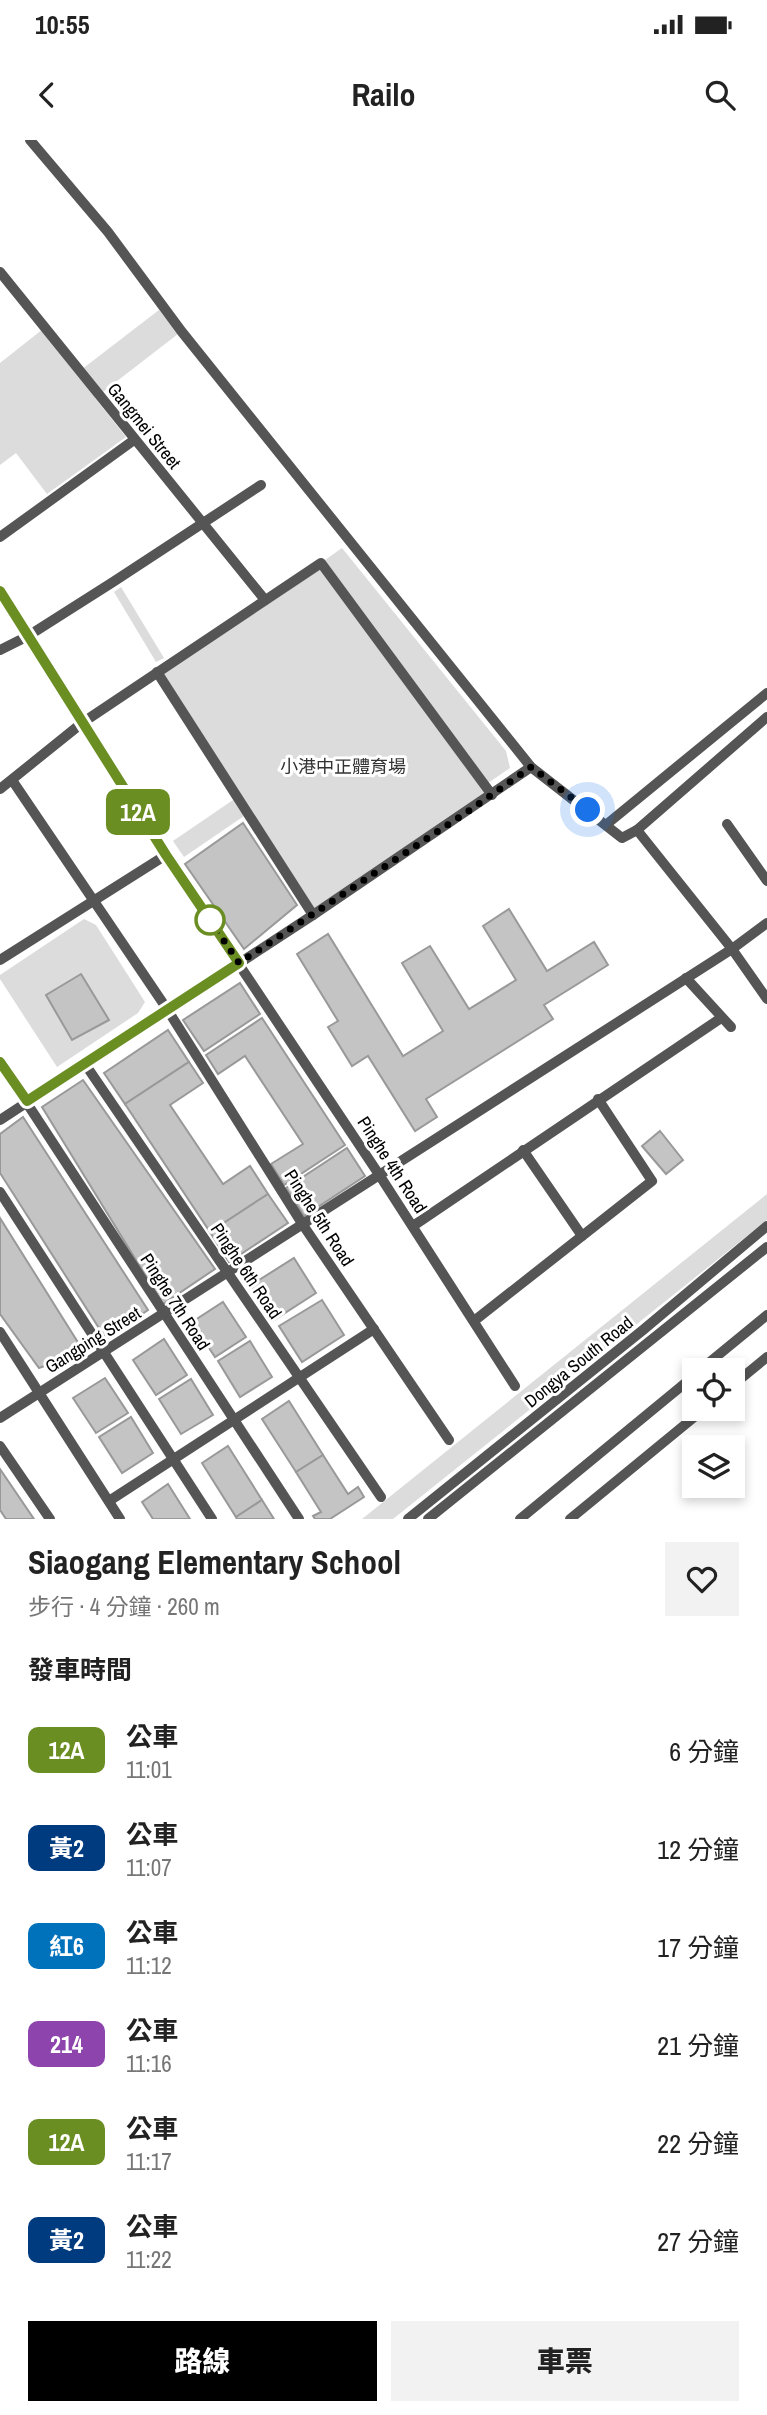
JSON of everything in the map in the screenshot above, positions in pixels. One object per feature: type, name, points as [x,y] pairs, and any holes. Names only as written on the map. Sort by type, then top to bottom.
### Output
[{"type":"street","points":[[30,140],[107,232],[182,332],[531,767],[622,838],[637,830],[767,717]]},
{"type":"street","name":"Gangmei Street","points":[[0,272],[265,600]]},
{"type":"street","points":[[0,537],[134,440]]},
{"type":"street","points":[[0,650],[28,636],[261,485]]},
{"type":"street","points":[[0,789],[82,723],[321,563],[492,795]]},
{"type":"street","name":"Pinghe 4th Road","points":[[0,591],[166,855],[413,1226],[515,1386]]},
{"type":"street","points":[[157,672],[313,915]]},
{"type":"street","points":[[607,824],[767,693]]},
{"type":"street","points":[[0,1119],[313,915],[531,767]]},
{"type":"street","name":"Pinghe 5th Road","points":[[12,780],[167,1009],[303,1226],[449,1440]]},
{"type":"street","points":[[727,824],[767,881]]},
{"type":"street","points":[[637,830],[732,949],[767,999]]},
{"type":"street","points":[[0,960],[166,855]]},
{"type":"street","name":"Gangping Street","points":[[0,1417],[303,1226],[732,949],[767,923]]},
{"type":"street","points":[[686,978],[731,1027]]},
{"type":"street","points":[[413,1226],[721,1018]]},
{"type":"street","name":"Pinghe 7th Road","points":[[0,1062],[299,1519]]},
{"type":"street","name":"Pinghe 6th Road","points":[[85,1064],[381,1497]]},
{"type":"street","points":[[474,1321],[652,1181],[598,1099]]},
{"type":"street","points":[[523,1150],[582,1236]]},
{"type":"street","points":[[0,1192],[212,1519]]},
{"type":"street","name":"Dongya South Road","points":[[408,1519],[643,1330],[767,1226]]},
{"type":"street","name":"Dongya South Road","points":[[428,1519],[767,1247]]},
{"type":"street","points":[[715,1358],[767,1315]]},
{"type":"street","points":[[109,1502],[374,1329]]},
{"type":"street","points":[[0,1332],[120,1519]]},
{"type":"street","points":[[745,1375],[767,1357]]},
{"type":"street","points":[[520,1519],[682,1386]]},
{"type":"street","points":[[570,1519],[689,1421]]},
{"type":"street","points":[[0,1446],[50,1519]]},
{"type":"green space","points":[[159,310],[178,334],[95,398],[126,437],[47,494],[16,453],[0,465],[0,363],[43,329],[77,373]]},
{"type":"green space","points":[[342,548],[506,751],[510,768],[488,783],[325,560]]},
{"type":"green space","name":"小港中正體育場","points":[[320,565],[487,797],[316,911],[162,672]]},
{"type":"green space","points":[[121,587],[164,658],[156,662],[114,592]]},
{"type":"green space","points":[[233,800],[244,816],[184,857],[173,841]]},
{"type":"green space","points":[[84,919],[96,925],[145,1002],[138,1013],[57,1067],[0,979],[0,975]]},
{"type":"green space","points":[[767,1194],[767,1220],[393,1519],[362,1519]]},
{"type":"building","points":[[243,823],[297,905],[244,949],[185,864]]},
{"type":"building","points":[[509,909],[547,971],[594,942],[608,965],[544,1005],[553,1019],[426,1099],[437,1117],[415,1131],[368,1056],[352,1066],[328,1027],[338,1021],[297,954],[328,934],[403,1056],[443,1031],[402,963],[430,946],[469,1009],[516,980],[483,926]]},
{"type":"building","points":[[81,974],[109,1020],[72,1040],[46,995]]},
{"type":"building","points":[[240,983],[260,1014],[204,1051],[183,1020]]},
{"type":"building","points":[[262,1018],[345,1145],[284,1185],[271,1164],[303,1144],[245,1056],[218,1074],[206,1055]]},
{"type":"building","points":[[168,1030],[189,1062],[125,1104],[104,1073]]},
{"type":"building","points":[[189,1062],[203,1083],[170,1105],[223,1184],[250,1166],[268,1194],[210,1232],[125,1104]]},
{"type":"building","points":[[83,1080],[215,1269],[163,1304],[42,1107]]},
{"type":"building","points":[[23,1117],[148,1310],[106,1339],[0,1173],[0,1134]]},
{"type":"building","points":[[660,1131],[683,1160],[666,1174],[642,1146]]},
{"type":"building","points":[[347,1148],[365,1176],[304,1216],[286,1188]]},
{"type":"building","points":[[268,1194],[288,1223],[229,1262],[210,1232]]},
{"type":"building","points":[[0,1218],[84,1352],[39,1368],[0,1314]]},
{"type":"building","points":[[294,1258],[316,1293],[274,1320],[251,1285]]},
{"type":"building","points":[[322,1300],[344,1335],[302,1362],[279,1326]]},
{"type":"building","points":[[223,1302],[246,1337],[215,1357],[192,1322]]},
{"type":"building","points":[[164,1339],[187,1375],[156,1395],[133,1360]]},
{"type":"building","points":[[250,1341],[272,1377],[240,1397],[218,1361]]},
{"type":"building","points":[[105,1378],[128,1413],[96,1433],[73,1398]]},
{"type":"building","points":[[191,1379],[213,1415],[181,1434],[159,1399]]},
{"type":"building","points":[[289,1401],[323,1455],[296,1472],[262,1419]]},
{"type":"building","points":[[131,1417],[153,1453],[122,1473],[99,1437]]},
{"type":"building","points":[[228,1446],[262,1500],[236,1517],[202,1463]]},
{"type":"building","points":[[323,1455],[348,1494],[358,1487],[364,1497],[330,1519],[315,1519],[313,1516],[321,1512],[296,1472]]},
{"type":"building","points":[[0,1469],[34,1519],[6,1519],[0,1510]]},
{"type":"building","points":[[168,1484],[190,1519],[153,1519],[142,1502]]},
{"type":"building","points":[[262,1500],[274,1519],[237,1519],[236,1517]]},
{"type":"bus line","name":"12A","points":[[0,591],[166,855],[239,963],[27,1101],[0,1062]]},
{"type":"route","points":[[210,920],[239,963],[531,767],[588,810]]}]
